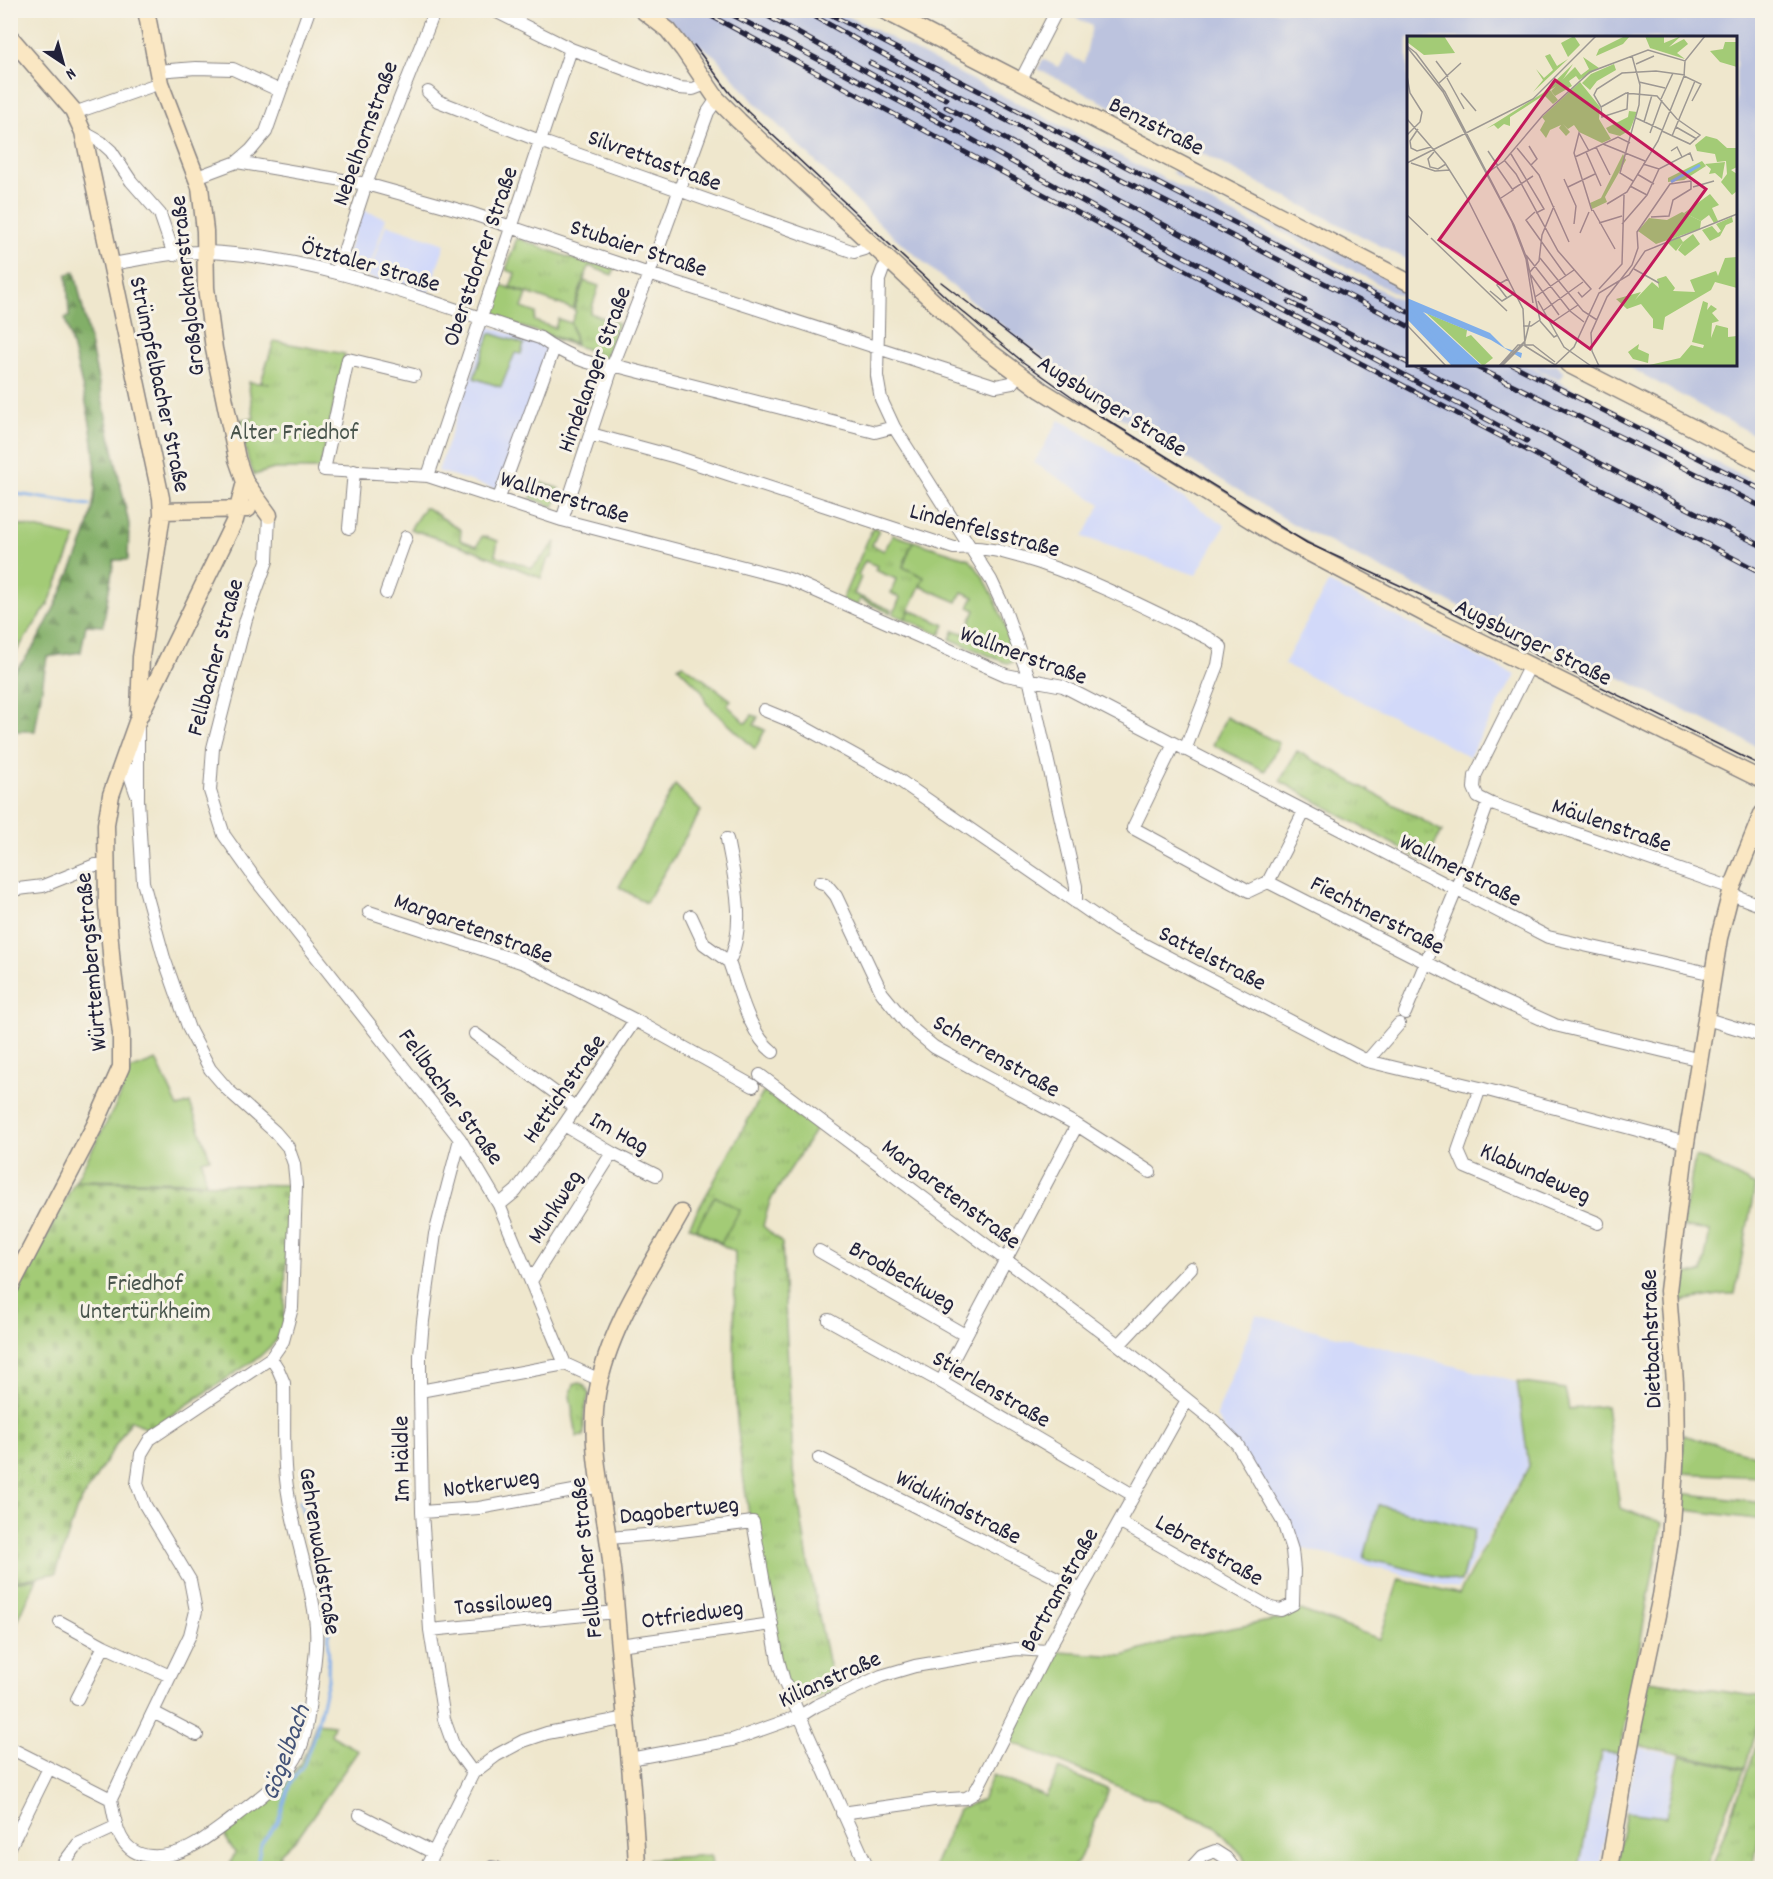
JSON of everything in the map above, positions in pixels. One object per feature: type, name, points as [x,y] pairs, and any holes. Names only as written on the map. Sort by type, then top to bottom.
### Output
[{"type":"main road","name":"Großglocknerstraße","points":[[146,10],[155,82],[197,177],[205,231],[206,288],[214,349],[235,448],[245,482]]},
{"type":"main road","name":"Augsburger Straße","points":[[642,10],[668,30],[717,99],[950,317],[1018,374],[1304,551],[1762,780]]},
{"type":"main road","name":"Benzstraße","points":[[892,13],[1020,82],[1407,281]]},
{"type":"main road","name":"Strümpfelbacher Straße","points":[[10,37],[74,113],[83,132],[161,498],[162,511],[141,657],[138,719]]},
{"type":"main road","points":[[1572,366],[1762,463]]},
{"type":"main road","points":[[138,719],[235,520],[245,482]]},
{"type":"main road","points":[[245,482],[269,515]]},
{"type":"main road","points":[[162,511],[238,508],[269,515]]},
{"type":"main road","points":[[141,657],[147,668],[155,671],[163,669]]},
{"type":"main road","name":"Württembergstraße","points":[[10,1288],[100,1115],[121,1067],[122,1033],[112,965],[105,865],[106,824],[111,795],[138,719]]},
{"type":"main road","name":"Dietbachstraße","points":[[1609,1869],[1634,1723],[1661,1596],[1670,1539],[1676,1451],[1675,1383],[1668,1291],[1686,1143],[1719,938],[1731,891],[1762,814]]},
{"type":"main road","name":"Fellbacher Straße","points":[[637,1869],[627,1718],[609,1538],[595,1439],[595,1415],[600,1380],[628,1307],[681,1213]]},
{"type":"street","points":[[197,177],[237,162],[252,150],[266,132],[309,10]]},
{"type":"street","name":"Nebelhornstraße","points":[[337,273],[366,184],[435,10]]},
{"type":"street","points":[[1020,82],[1057,10]]},
{"type":"street","points":[[499,12],[571,49],[678,88],[693,89],[706,84]]},
{"type":"street","name":"Oberstdorfer Straße","points":[[428,476],[571,49]]},
{"type":"street","points":[[74,113],[196,68],[227,68],[276,89]]},
{"type":"street","name":"Silvrettastraße","points":[[428,92],[438,101],[540,141],[854,252],[864,249],[871,243]]},
{"type":"street","name":"Hindelanger Straße","points":[[562,520],[613,365],[708,112],[717,99]]},
{"type":"street","name":"Strümpfelbacher Straße","points":[[83,132],[103,141],[160,214],[174,255]]},
{"type":"street","name":"Stubaier Straße","points":[[237,162],[366,184],[513,227],[649,274],[996,386],[1012,383],[1018,374]]},
{"type":"street","name":"Ötztaler Straße","points":[[112,264],[206,252],[269,258],[337,273],[540,338],[554,348],[602,367],[613,365],[875,432],[894,427]]},
{"type":"street","points":[[890,261],[883,269],[879,280],[877,376],[881,399],[894,427],[991,580],[1005,610],[1029,678],[1076,886],[1076,903]]},
{"type":"street","points":[[500,498],[554,348]]},
{"type":"street","name":"Wallmerstraße","points":[[414,375],[348,359],[324,470],[428,476],[562,520],[789,579],[1006,675],[1063,686],[1548,937],[1713,974]]},
{"type":"street","name":"Lindenfelsstraße","points":[[591,434],[676,457],[954,548],[971,546],[1002,551],[1062,570],[1123,596],[1210,639],[1221,647],[1218,665],[1180,747]]},
{"type":"street","points":[[349,528],[354,471]]},
{"type":"street","name":"Fellbacher Straße","points":[[269,515],[267,561],[246,618],[213,748],[210,791],[224,836],[460,1139],[499,1205],[565,1364]]},
{"type":"street","points":[[386,593],[406,537]]},
{"type":"street","points":[[1367,1061],[1402,1019],[1456,890],[1483,800],[1474,788],[1475,776],[1530,665]]},
{"type":"street","name":"Sattelstraße","points":[[764,710],[798,724],[896,777],[1116,930],[1367,1061],[1480,1088],[1686,1143]]},
{"type":"street","points":[[138,719],[138,800],[143,882],[164,958],[189,1029],[210,1069],[228,1090],[276,1132],[288,1147],[294,1164],[296,1185],[292,1308],[283,1341],[271,1358],[150,1439],[141,1454],[137,1484],[156,1525],[190,1580],[196,1611],[190,1635],[111,1799],[116,1827],[122,1840],[134,1850],[161,1863]]},
{"type":"street","points":[[1180,747],[1133,828],[1250,891],[1268,882],[1304,812]]},
{"type":"street","points":[[121,764],[128,769],[138,800]]},
{"type":"street","points":[[111,795],[128,793],[138,800]]},
{"type":"street","name":"Mäulenstraße","points":[[1483,800],[1731,891],[1762,906]]},
{"type":"street","points":[[727,839],[735,883],[738,919],[736,946],[729,962]]},
{"type":"street","points":[[10,891],[43,886],[95,866],[105,865]]},
{"type":"street","name":"Scherrenstraße","points":[[820,882],[826,884],[836,896],[882,993],[908,1025],[934,1047],[1077,1125],[1150,1172]]},
{"type":"street","name":"Fiechtnerstraße","points":[[1268,882],[1504,1002],[1555,1025],[1701,1060]]},
{"type":"street","name":"Margaretenstraße","points":[[369,912],[524,963],[757,1080],[1007,1260],[1119,1345],[1215,1422],[1237,1444],[1282,1522],[1292,1550],[1295,1590],[1293,1604],[1281,1610]]},
{"type":"street","points":[[691,916],[704,944],[729,962],[755,1033],[763,1045],[773,1052]]},
{"type":"street","points":[[1707,1019],[1762,1036]]},
{"type":"street","name":"Hettichstraße","points":[[499,1205],[516,1191],[576,1108],[635,1020]]},
{"type":"street","name":"Im Hag","points":[[475,1034],[576,1108]]},
{"type":"street","name":"Klabundeweg","points":[[1480,1088],[1458,1151],[1465,1167],[1598,1223]]},
{"type":"street","name":"Im Hag","points":[[564,1125],[612,1154],[656,1175]]},
{"type":"street","points":[[941,1382],[1077,1125]]},
{"type":"street","name":"Im Häldle","points":[[460,1139],[435,1234],[423,1321],[420,1391],[422,1512],[430,1630],[444,1719],[454,1747],[473,1773]]},
{"type":"street","name":"Munkweg","points":[[531,1281],[612,1154]]},
{"type":"street","name":"Brodbeckweg","points":[[819,1251],[965,1335]]},
{"type":"street","points":[[1119,1345],[1191,1268]]},
{"type":"street","name":"Stierlenstraße","points":[[829,1320],[941,1382],[1133,1495]]},
{"type":"street","name":"Gehrenwaldstraße","points":[[161,1863],[190,1848],[251,1804],[282,1777],[294,1761],[301,1745],[308,1717],[316,1652],[315,1617],[287,1490],[284,1383],[271,1358]]},
{"type":"street","points":[[420,1391],[565,1364],[600,1380]]},
{"type":"street","name":"Bertramstraße","points":[[842,1813],[934,1800],[966,1798],[973,1794],[1047,1651],[1186,1400]]},
{"type":"street","name":"Widukindstraße","points":[[819,1458],[1081,1590]]},
{"type":"street","name":"Notkerweg","points":[[422,1512],[479,1508],[601,1486]]},
{"type":"street","name":"Dagobertweg","points":[[609,1538],[753,1522],[772,1624]]},
{"type":"street","name":"Lebretstraße","points":[[1119,1522],[1271,1608],[1281,1610]]},
{"type":"street","name":"Tassiloweg","points":[[430,1630],[616,1612]]},
{"type":"street","points":[[60,1622],[104,1646],[170,1676]]},
{"type":"street","points":[[772,1624],[777,1660],[784,1681],[868,1869]]},
{"type":"street","name":"Otfriedweg","points":[[619,1645],[772,1624]]},
{"type":"street","points":[[77,1699],[104,1646]]},
{"type":"street","name":"Kilianstraße","points":[[630,1759],[732,1740],[800,1716],[816,1706],[881,1676],[915,1666],[1016,1649],[1047,1651]]},
{"type":"street","points":[[153,1712],[197,1735]]},
{"type":"street","points":[[426,1869],[473,1773],[497,1755],[547,1733],[627,1718]]},
{"type":"street","points":[[10,1748],[111,1799]]},
{"type":"street","points":[[10,1847],[49,1768]]},
{"type":"street","points":[[360,1815],[434,1852]]},
{"type":"street","points":[[60,1869],[78,1844],[116,1827]]},
{"type":"street","points":[[1191,1869],[1202,1856],[1215,1851],[1226,1858],[1234,1869]]},
{"type":"shaded area","points":[[652,11],[838,11],[1407,303],[1407,366],[1528,366],[1762,486],[1762,749],[1585,660],[1434,595],[1293,524],[1115,414],[942,278],[885,229],[755,103],[715,56]]},
{"type":"shaded area","points":[[1063,11],[1762,11],[1762,439],[1627,366],[1737,366],[1737,36],[1407,36],[1407,259],[1038,69],[1043,59],[1058,67],[1066,54],[1084,63],[1092,26]]},
{"type":"shaded area","points":[[1180,169],[1407,284],[1407,299],[1171,172]]},
{"type":"shaded area","points":[[362,210],[386,218],[367,276],[342,268]]},
{"type":"shaded area","points":[[386,224],[445,244],[427,297],[368,277]]},
{"type":"shaded area","points":[[488,326],[550,347],[499,490],[438,471]]},
{"type":"shaded area","points":[[1531,366],[1558,366],[1564,372],[1559,380]]},
{"type":"shaded area","points":[[1059,420],[1225,525],[1196,575],[1083,537],[1101,504],[1034,463]]},
{"type":"shaded area","points":[[1328,583],[1515,675],[1469,757],[1412,726],[1284,664]]},
{"type":"shaded area","points":[[1256,1315],[1516,1382],[1528,1466],[1458,1589],[1297,1547],[1216,1416]]},
{"type":"shaded area","points":[[1637,1747],[1678,1756],[1665,1817],[1626,1811]]},
{"type":"shaded area","points":[[1602,1753],[1619,1755],[1599,1868],[1580,1868]]},
{"type":"green space","points":[[517,238],[581,262],[584,257],[615,268],[612,275],[589,266],[573,309],[510,287],[515,273],[506,270]]},
{"type":"green space","points":[[75,272],[129,524],[128,560],[114,560],[103,626],[86,625],[81,652],[47,657],[35,731],[11,731],[11,674],[33,647],[56,603],[77,558],[94,498],[95,477],[91,431],[65,318],[69,317],[67,274]]},
{"type":"green space","points":[[584,281],[599,286],[590,313],[618,323],[602,367],[595,364],[598,353],[543,335],[544,333],[576,344],[571,323]]},
{"type":"green space","points":[[501,285],[527,294],[522,308],[536,313],[534,321],[555,328],[558,319],[571,323],[575,343],[489,317]]},
{"type":"green space","points":[[490,333],[524,344],[521,354],[515,353],[501,387],[474,378]]},
{"type":"green space","name":"Alter Friedhof","points":[[274,341],[345,354],[320,469],[274,469],[254,475],[248,460],[239,420],[254,418],[248,382],[270,384],[261,382]]},
{"type":"green space","points":[[537,481],[560,489],[554,507],[531,498]]},
{"type":"green space","points":[[424,508],[461,530],[460,540],[477,546],[482,536],[498,541],[495,555],[532,568],[556,542],[552,558],[548,559],[541,578],[473,550],[410,529]]},
{"type":"green space","points":[[11,523],[76,537],[48,605],[11,659]]},
{"type":"green space","points":[[873,527],[879,530],[872,545],[884,551],[893,535],[913,541],[903,566],[924,577],[905,619],[893,614],[900,598],[891,593],[896,579],[875,570],[877,566],[865,561],[858,575],[861,577],[854,594],[891,610],[890,613],[860,599],[857,606],[842,600]]},
{"type":"green space","points":[[913,541],[969,559],[986,581],[998,606],[1016,659],[1014,661],[1004,662],[950,639],[954,630],[965,634],[975,610],[969,607],[974,597],[962,592],[957,602],[920,586],[924,577],[903,567]]},
{"type":"green space","points":[[910,610],[945,625],[940,635],[905,619]]},
{"type":"green space","points":[[683,664],[731,700],[727,705],[746,723],[752,715],[758,717],[754,725],[765,730],[755,749],[706,703],[702,691],[678,667]]},
{"type":"green space","points":[[1226,717],[1279,743],[1265,771],[1213,745]]},
{"type":"green space","points":[[1297,751],[1442,831],[1425,862],[1280,781]]},
{"type":"green space","points":[[675,785],[701,811],[646,903],[619,887]]},
{"type":"green space","points":[[156,1060],[178,1107],[190,1103],[210,1158],[202,1160],[206,1182],[76,1180],[119,1099],[130,1070]]},
{"type":"green space","points":[[764,1091],[816,1129],[770,1201],[763,1226],[782,1243],[793,1464],[809,1567],[834,1690],[811,1700],[799,1702],[784,1681],[757,1556],[741,1461],[735,1386],[735,1252],[689,1226]]},
{"type":"green space","points":[[1695,1157],[1706,1160],[1755,1186],[1735,1294],[1674,1302],[1676,1273],[1702,1273],[1710,1231],[1682,1227]]},
{"type":"green space","name":"Friedhof Untertürkheim","points":[[75,1181],[288,1185],[284,1325],[274,1343],[258,1358],[149,1430],[131,1420],[77,1508],[56,1573],[11,1582],[10,1298],[40,1250]]},
{"type":"green space","points":[[715,1196],[740,1210],[721,1243],[696,1229]]},
{"type":"green space","points":[[578,1382],[584,1385],[589,1394],[584,1413],[584,1436],[577,1437],[570,1396],[574,1384]]},
{"type":"green space","points":[[1517,1382],[1565,1389],[1569,1409],[1606,1406],[1620,1508],[1662,1523],[1620,1754],[1601,1752],[1579,1868],[1248,1868],[1242,1855],[1215,1826],[1009,1741],[1058,1652],[1123,1656],[1179,1638],[1280,1619],[1300,1610],[1380,1639],[1399,1579],[1459,1594],[1529,1466]]},
{"type":"green space","points":[[1683,1435],[1762,1457],[1760,1477],[1682,1473]]},
{"type":"green space","points":[[1681,1493],[1762,1503],[1762,1520],[1679,1509]]},
{"type":"green space","points":[[1378,1505],[1475,1529],[1461,1582],[1364,1558]]},
{"type":"green space","points":[[37,1578],[11,1636],[11,1583]]},
{"type":"green space","points":[[1648,1681],[1762,1697],[1762,1709],[1745,1768],[1637,1745]]},
{"type":"green space","points":[[316,1723],[334,1725],[331,1735],[358,1751],[298,1837],[281,1853],[274,1868],[228,1868],[235,1853],[223,1833],[264,1803],[291,1777],[304,1757]]},
{"type":"green space","points":[[1762,1728],[1762,1820],[1753,1868],[1712,1868],[1750,1764]]},
{"type":"green space","points":[[1680,1756],[1745,1769],[1722,1821],[1706,1868],[1616,1868],[1626,1812],[1666,1817]]},
{"type":"green space","points":[[1059,1769],[1109,1790],[1078,1862],[1071,1868],[933,1868],[958,1810],[982,1800],[993,1775],[1046,1797]]},
{"type":"green space","points":[[711,1855],[712,1868],[649,1868],[649,1859]]},
{"type":"waterway","points":[[10,493],[89,505]]},
{"type":"waterway","name":"Gögelbach","points":[[256,1868],[261,1844],[278,1822],[290,1784],[304,1764],[315,1733],[328,1680],[329,1625],[326,1603],[300,1501]]},
{"type":"tram line","points":[[694,45],[730,93],[748,112],[951,302],[1023,362],[1088,408],[1307,543],[1421,595],[1514,644],[1762,766]]},
{"type":"tram line","points":[[941,282],[1114,415]]},
{"type":"railway","points":[[700,10],[1278,320],[1762,573]]},
{"type":"railway","points":[[723,10],[964,135],[1120,222],[1527,441]]},
{"type":"railway","points":[[757,10],[951,119]]},
{"type":"railway","points":[[803,10],[957,95],[1407,325]]},
{"type":"railway","points":[[822,10],[1407,311]]},
{"type":"railway","points":[[870,63],[946,99]]},
{"type":"railway","points":[[946,107],[1305,301]]},
{"type":"railway","points":[[1289,302],[1407,362]]},
{"type":"railway","points":[[1416,366],[1762,546]]},
{"type":"railway","points":[[1474,366],[1762,507]]},
{"type":"railway","points":[[1515,366],[1762,490]]}]
